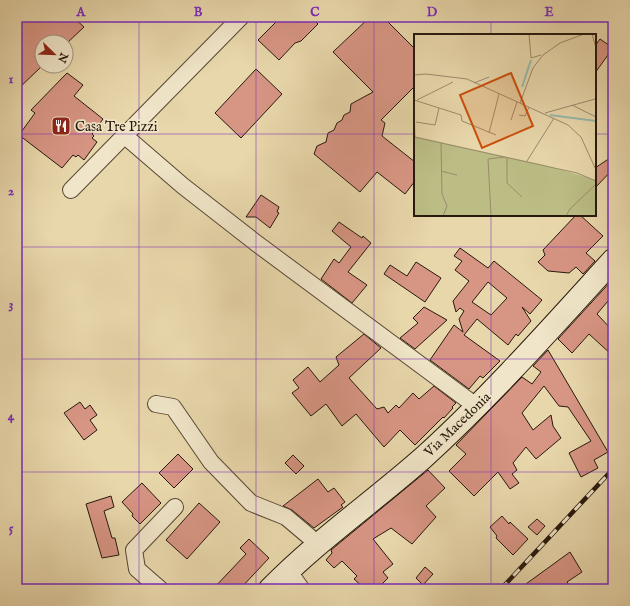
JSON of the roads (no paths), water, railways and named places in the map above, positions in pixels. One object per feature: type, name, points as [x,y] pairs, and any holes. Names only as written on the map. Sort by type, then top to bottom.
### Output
[{"type":"main road","name":"Via Macedonia","points":[[270,589],[293,580],[318,544],[425,455],[516,365],[613,260]]},
{"type":"street","points":[[71,190],[241,17]]},
{"type":"street","points":[[125,136],[183,186],[256,243],[476,406]]},
{"type":"street","points":[[156,404],[173,407],[211,462],[251,503],[286,517],[318,544]]},
{"type":"street","points":[[160,589],[137,569],[134,550],[175,507]]},
{"type":"railway","points":[[501,589],[613,469]]},
{"type":"place","name":"Casa Tre Pizzi","points":[[61,126]]}]
